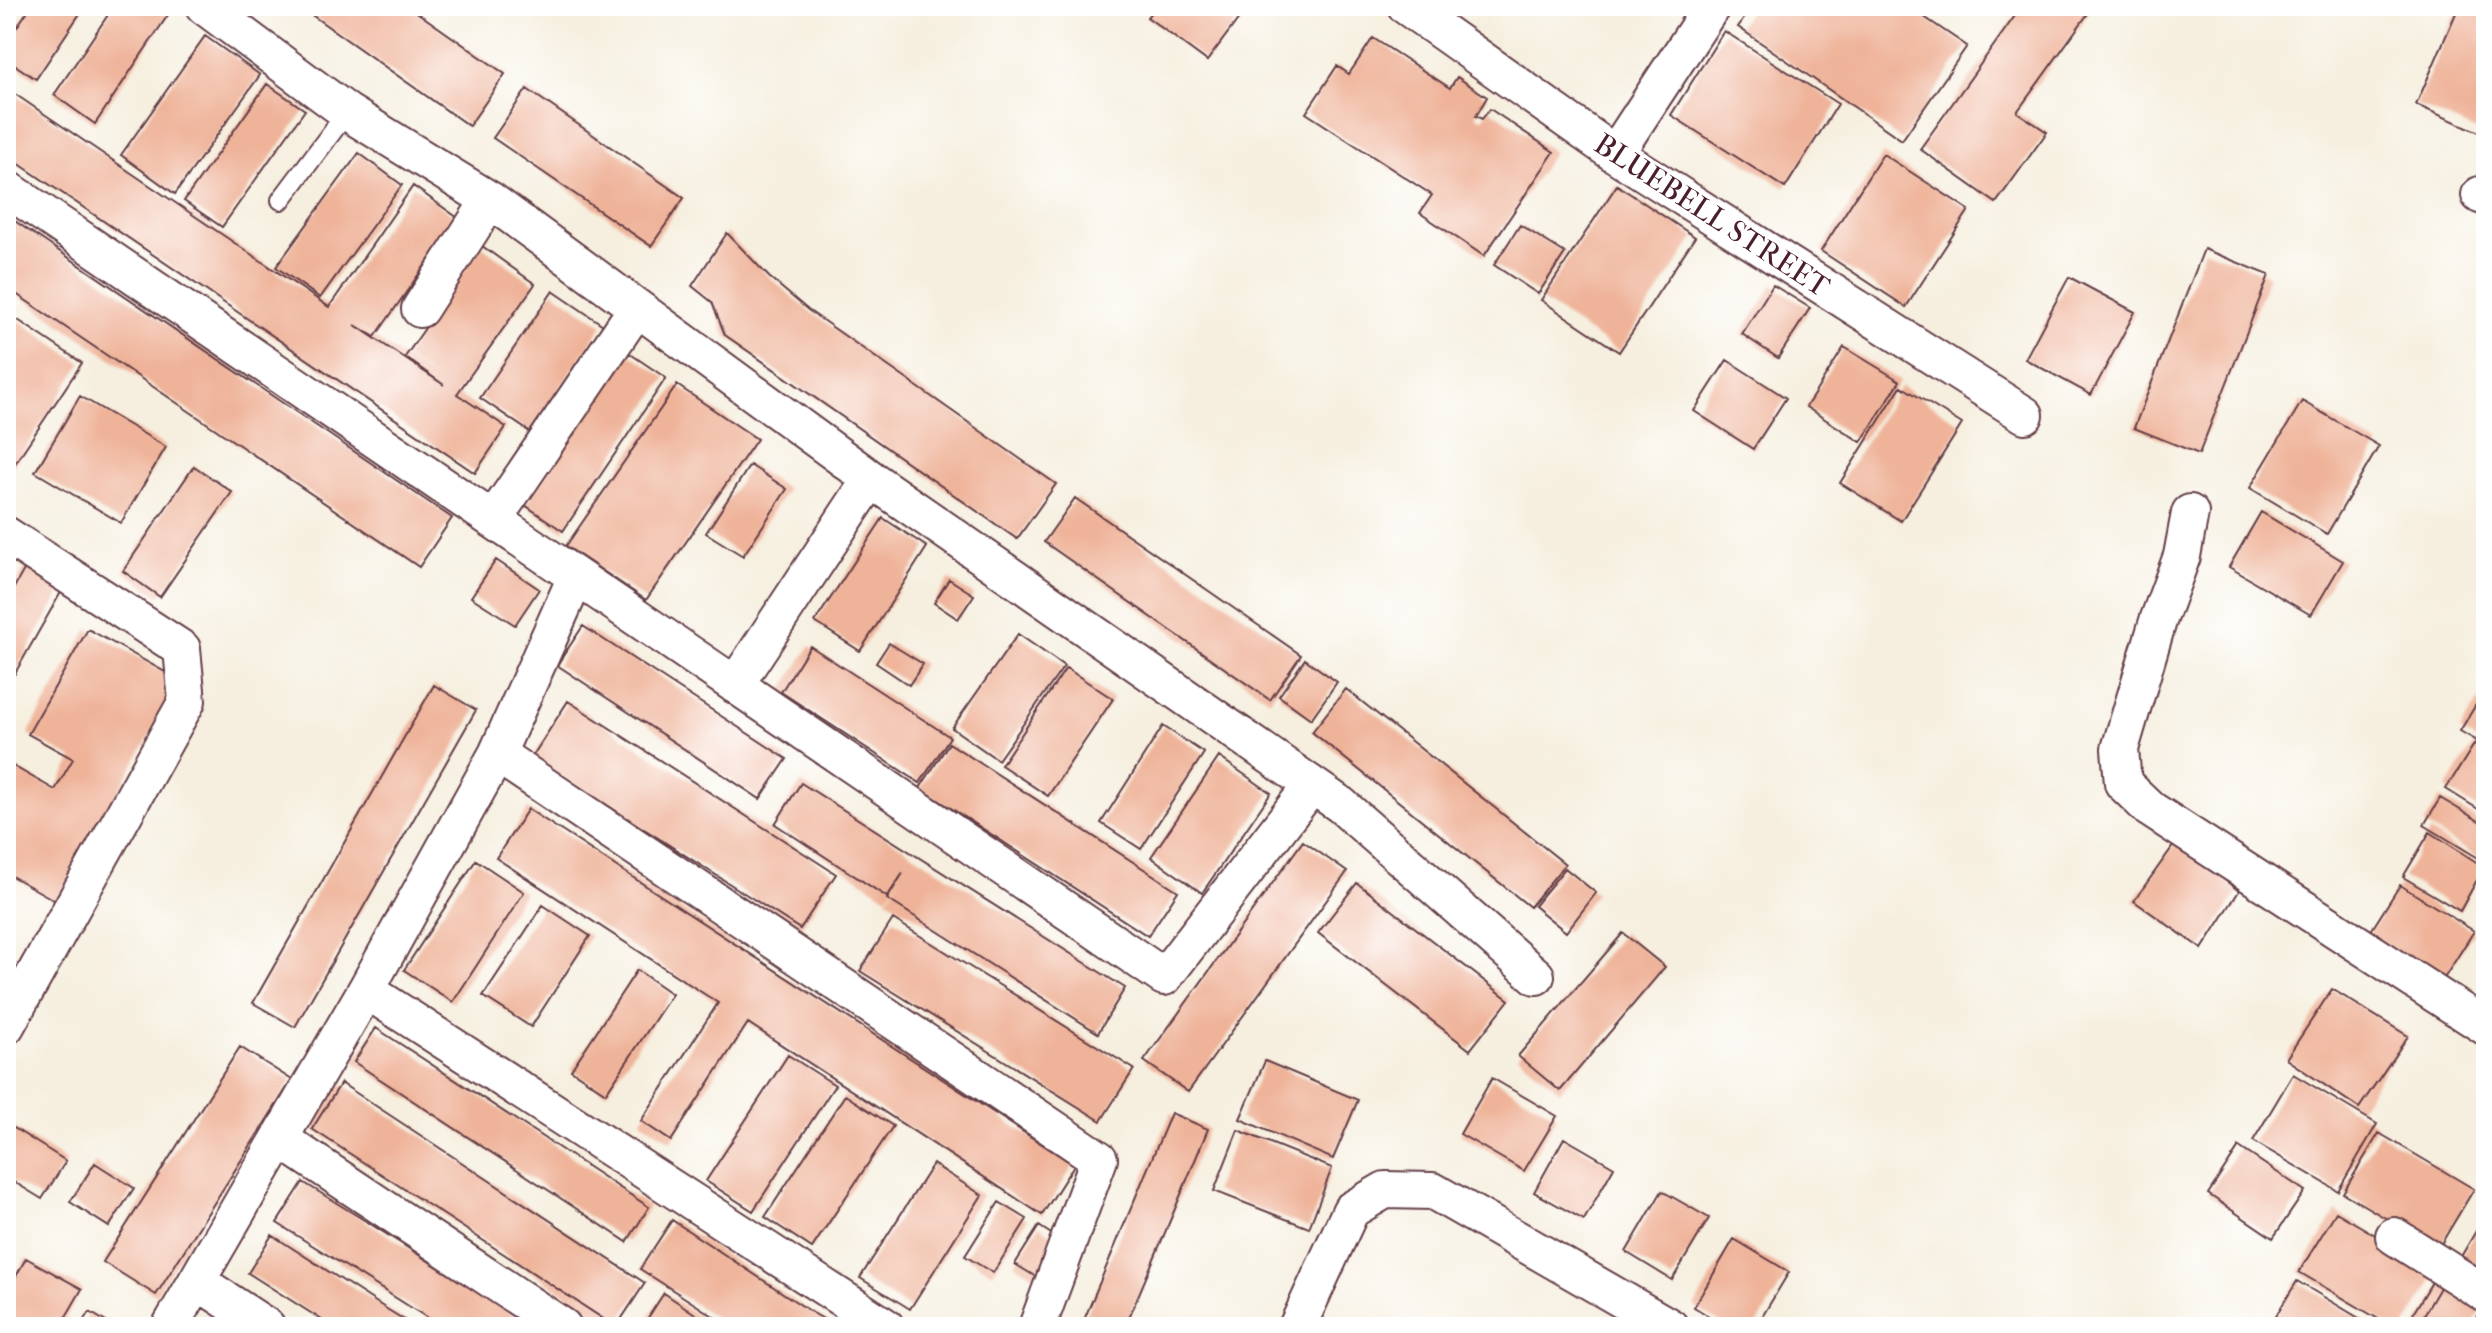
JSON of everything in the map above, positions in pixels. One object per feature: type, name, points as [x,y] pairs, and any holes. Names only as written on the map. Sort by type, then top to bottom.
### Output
[{"type":"street","points":[[204,6],[347,112],[490,200],[871,479],[1341,805],[1536,976]]},
{"type":"street","name":"BLUEBELL STREET","points":[[1406,6],[1615,154],[2025,415]]},
{"type":"street","points":[[1615,154],[1712,6]]},
{"type":"street","points":[[6,188],[1164,977],[1312,785]]},
{"type":"street","points":[[420,309],[490,200]]},
{"type":"street","points":[[493,520],[637,308]]},
{"type":"street","points":[[735,685],[871,479]]},
{"type":"street","points":[[2190,513],[2182,556],[2158,621],[2120,749],[2123,783],[2150,809],[2486,1027]]},
{"type":"street","points":[[6,535],[182,649],[187,701],[6,1026]]},
{"type":"street","points":[[170,1327],[366,990],[497,754],[576,577]]},
{"type":"street","points":[[497,754],[1099,1159],[1037,1327]]},
{"type":"street","points":[[366,990],[886,1327]]},
{"type":"street","points":[[280,1139],[563,1327]]},
{"type":"street","points":[[1297,1327],[1351,1210],[1385,1190],[1433,1191],[1632,1318],[1670,1327]]},
{"type":"street","points":[[2394,1236],[2486,1294]]},
{"type":"street","points":[[197,1281],[267,1327]]},
{"type":"lane","points":[[281,200],[347,112]]},
{"type":"building","points":[[31,6],[85,6],[36,79],[6,59],[6,43]]},
{"type":"building","points":[[114,6],[174,6],[95,124],[54,95]]},
{"type":"building","points":[[299,6],[408,6],[505,74],[469,126]]},
{"type":"building","points":[[1156,6],[1248,6],[1207,61],[1147,17]]},
{"type":"building","points":[[1753,6],[1908,6],[1967,46],[1902,140],[1738,27]]},
{"type":"building","points":[[2022,6],[2092,8],[2017,112],[2047,132],[1996,203],[1920,149]]},
{"type":"building","points":[[2459,6],[2470,6],[2486,13],[2486,135],[2416,105]]},
{"type":"building","points":[[1724,31],[1838,104],[1785,188],[1671,115]]},
{"type":"building","points":[[205,36],[260,75],[175,194],[121,155]]},
{"type":"building","points":[[1373,38],[1450,88],[1457,77],[1487,97],[1476,116],[1482,119],[1490,109],[1554,152],[1484,256],[1420,213],[1432,195],[1306,113],[1337,66],[1349,74]]},
{"type":"building","points":[[267,84],[305,110],[222,227],[184,201]]},
{"type":"building","points":[[6,88],[329,307],[413,186],[458,218],[375,337],[355,325],[444,385],[405,357],[482,246],[535,284],[457,394],[506,427],[475,473],[6,155]]},
{"type":"building","points":[[527,89],[684,198],[651,246],[493,138]]},
{"type":"building","points":[[359,153],[402,185],[320,298],[276,267]]},
{"type":"building","points":[[1883,154],[1969,210],[1906,307],[1821,251]]},
{"type":"building","points":[[1617,185],[1695,237],[1619,352],[1541,300]]},
{"type":"building","points":[[6,215],[452,518],[419,567],[6,287]]},
{"type":"building","points":[[1520,225],[1565,253],[1538,294],[1494,265]]},
{"type":"building","points":[[727,233],[769,277],[808,310],[1056,484],[1017,539],[725,335],[712,302],[692,286]]},
{"type":"building","points":[[2204,249],[2269,275],[2199,454],[2134,428]]},
{"type":"building","points":[[2069,277],[2135,312],[2091,395],[2025,359]]},
{"type":"building","points":[[1773,285],[1810,308],[1778,358],[1742,334]]},
{"type":"building","points":[[553,291],[603,325],[530,432],[480,398]]},
{"type":"building","points":[[6,312],[82,363],[6,477]]},
{"type":"building","points":[[1844,347],[1900,381],[1861,442],[1806,407]]},
{"type":"building","points":[[629,353],[666,378],[563,531],[525,505]]},
{"type":"building","points":[[1727,360],[1786,398],[1753,449],[1694,411]]},
{"type":"building","points":[[677,385],[757,439],[646,600],[566,546]]},
{"type":"building","points":[[1901,386],[1962,424],[1901,521],[1840,483]]},
{"type":"building","points":[[80,396],[166,447],[121,523],[35,472]]},
{"type":"building","points":[[2302,401],[2379,446],[2327,534],[2250,488]]},
{"type":"building","points":[[750,465],[787,489],[743,556],[706,533]]},
{"type":"building","points":[[194,466],[232,492],[160,597],[123,571]]},
{"type":"building","points":[[1075,498],[1301,655],[1270,700],[1044,542]]},
{"type":"building","points":[[2261,512],[2343,561],[2311,615],[2229,567]]},
{"type":"building","points":[[883,518],[927,547],[860,651],[815,622]]},
{"type":"building","points":[[496,560],[539,589],[515,625],[471,597]]},
{"type":"building","points":[[26,566],[64,587],[6,689],[6,602]]},
{"type":"building","points":[[949,579],[974,595],[958,619],[934,603]]},
{"type":"building","points":[[583,626],[787,759],[760,799],[557,665]]},
{"type":"building","points":[[88,629],[181,681],[56,901],[6,873],[6,762],[55,790],[73,759],[28,734]]},
{"type":"building","points":[[1018,634],[1064,666],[998,760],[952,728]]},
{"type":"building","points":[[889,643],[923,664],[909,685],[876,663]]},
{"type":"building","points":[[810,646],[950,737],[920,783],[781,692]]},
{"type":"building","points":[[1305,659],[1337,682],[1311,719],[1279,696]]},
{"type":"building","points":[[1066,668],[1113,699],[1048,796],[1001,765]]},
{"type":"building","points":[[434,685],[476,710],[295,1027],[253,1003]]},
{"type":"building","points":[[2486,688],[2486,746],[2460,731]]},
{"type":"building","points":[[1346,689],[1565,864],[1530,907],[1312,732]]},
{"type":"building","points":[[568,701],[836,874],[800,929],[532,757]]},
{"type":"building","points":[[1163,726],[1204,753],[1141,849],[1101,823]]},
{"type":"building","points":[[949,743],[1178,891],[1148,936],[920,788]]},
{"type":"building","points":[[2475,743],[2486,750],[2486,814],[2446,789]]},
{"type":"building","points":[[1219,757],[1271,793],[1202,893],[1151,857]]},
{"type":"building","points":[[801,783],[1125,988],[1098,1033],[887,899],[903,873],[887,897],[775,824]]},
{"type":"building","points":[[2440,798],[2486,825],[2486,850],[2480,859],[2424,825]]},
{"type":"building","points":[[528,809],[1074,1165],[1042,1215],[748,1023],[671,1141],[641,1121],[718,1003],[496,858]]},
{"type":"building","points":[[2430,832],[2484,867],[2460,911],[2403,877]]},
{"type":"building","points":[[1303,841],[1347,872],[1188,1092],[1144,1061]]},
{"type":"building","points":[[2176,842],[2239,891],[2202,949],[2134,901]]},
{"type":"building","points":[[476,860],[524,892],[453,1002],[404,970]]},
{"type":"building","points":[[1565,868],[1596,893],[1566,932],[1534,906]]},
{"type":"building","points":[[1357,883],[1509,1000],[1470,1050],[1318,933]]},
{"type":"building","points":[[2400,885],[2474,931],[2443,980],[2369,934]]},
{"type":"building","points":[[543,905],[590,936],[531,1027],[483,996]]},
{"type":"building","points":[[893,919],[1134,1069],[1101,1121],[860,971]]},
{"type":"building","points":[[1623,933],[1665,967],[1560,1091],[1518,1056]]},
{"type":"building","points":[[637,970],[672,994],[606,1093],[571,1070]]},
{"type":"building","points":[[2332,989],[2408,1036],[2359,1108],[2286,1059]]},
{"type":"building","points":[[376,1028],[649,1207],[627,1242],[354,1062]]},
{"type":"building","points":[[240,1047],[292,1080],[156,1295],[103,1262]]},
{"type":"building","points":[[788,1055],[835,1085],[753,1211],[706,1181]]},
{"type":"building","points":[[1265,1061],[1358,1100],[1333,1159],[1240,1119]]},
{"type":"building","points":[[2293,1074],[2377,1124],[2338,1191],[2253,1141]]},
{"type":"building","points":[[1492,1078],[1557,1116],[1524,1171],[1460,1134]]},
{"type":"building","points":[[341,1083],[645,1283],[616,1327],[312,1129]]},
{"type":"building","points":[[845,1095],[893,1126],[812,1248],[765,1217]]},
{"type":"building","points":[[1171,1113],[1208,1129],[1172,1216],[1125,1327],[1081,1327]]},
{"type":"building","points":[[6,1123],[66,1161],[42,1199],[6,1177]]},
{"type":"building","points":[[1238,1130],[1332,1168],[1309,1228],[1214,1191]]},
{"type":"building","points":[[2379,1133],[2474,1189],[2438,1249],[2343,1193]]},
{"type":"building","points":[[1564,1138],[1614,1167],[1584,1220],[1534,1192]]},
{"type":"building","points":[[2239,1147],[2305,1191],[2273,1238],[2208,1194]]},
{"type":"building","points":[[95,1163],[134,1188],[109,1227],[70,1202]]},
{"type":"building","points":[[933,1164],[982,1195],[910,1309],[860,1278]]},
{"type":"building","points":[[303,1182],[532,1327],[442,1327],[277,1223]]},
{"type":"building","points":[[1662,1191],[1709,1218],[1672,1280],[1626,1252]]},
{"type":"building","points":[[999,1202],[1027,1219],[993,1273],[965,1256]]},
{"type":"building","points":[[2336,1212],[2438,1272],[2405,1327],[2392,1327],[2299,1272]]},
{"type":"building","points":[[2486,1214],[2486,1276],[2459,1260]]},
{"type":"building","points":[[672,1220],[837,1327],[730,1327],[640,1269]]},
{"type":"building","points":[[1039,1226],[1065,1243],[1041,1280],[1015,1264]]},
{"type":"building","points":[[272,1235],[416,1327],[333,1327],[248,1273]]},
{"type":"building","points":[[1734,1239],[1789,1272],[1756,1327],[1727,1327],[1694,1307]]},
{"type":"building","points":[[26,1258],[82,1289],[60,1327],[6,1327],[6,1295]]},
{"type":"building","points":[[2297,1281],[2374,1327],[2269,1327]]},
{"type":"building","points":[[2442,1284],[2483,1308],[2471,1327],[2417,1327]]},
{"type":"building","points":[[664,1293],[710,1324],[715,1327],[642,1327]]},
{"type":"building","points":[[90,1312],[114,1327],[80,1327]]}]
